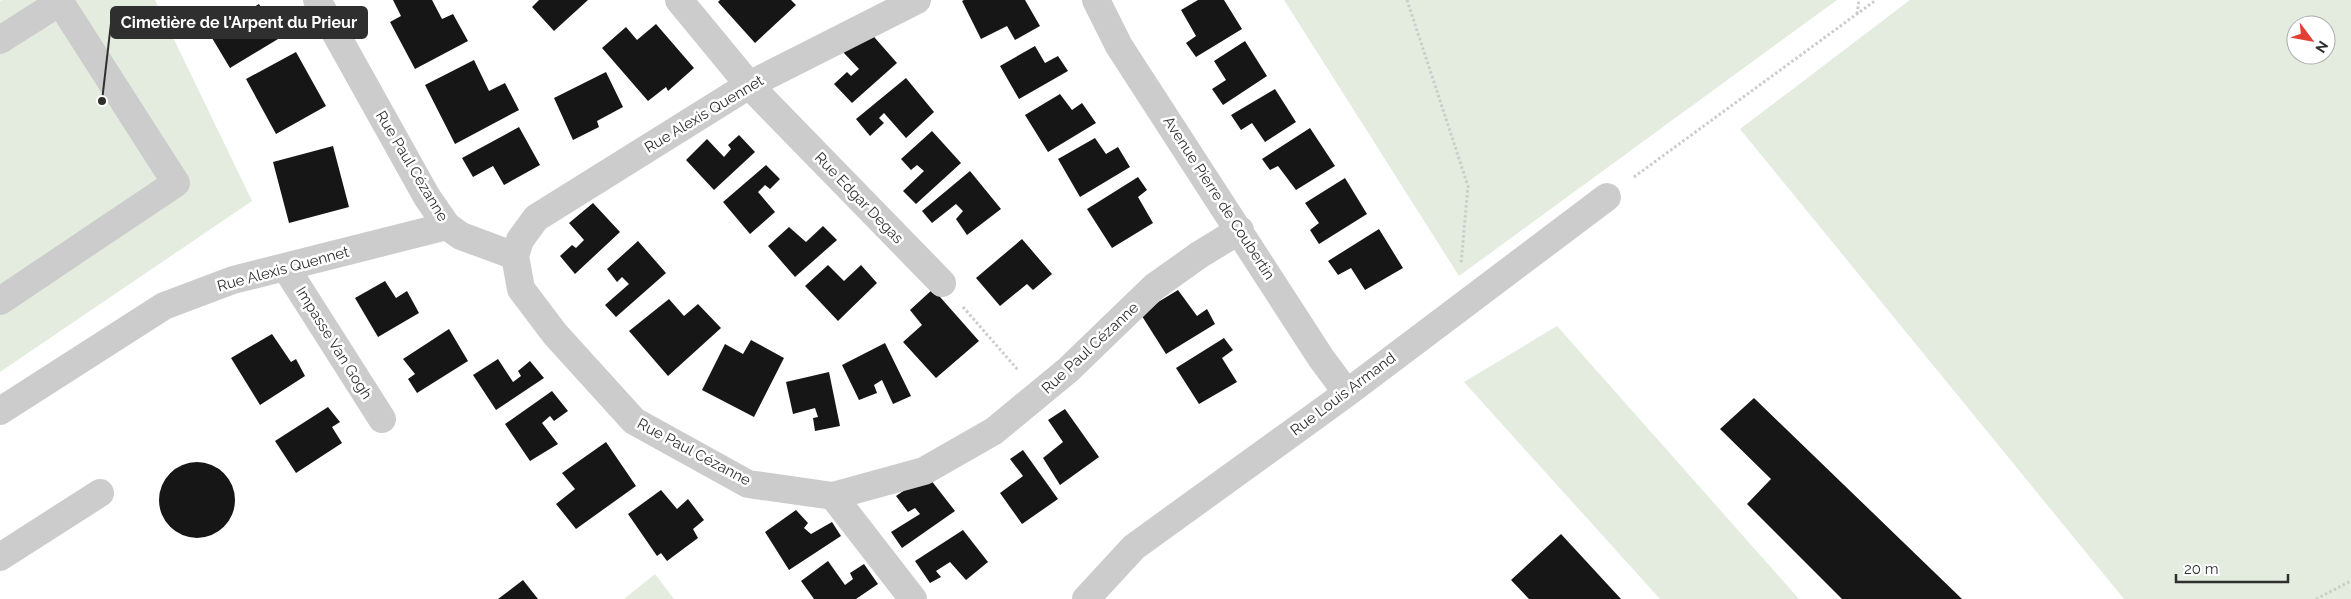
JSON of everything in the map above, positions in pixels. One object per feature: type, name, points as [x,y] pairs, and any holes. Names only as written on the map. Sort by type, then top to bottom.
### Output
[{"type":"street","name":"Rue Paul Cézanne","points":[[317,0],[427,197],[447,226],[461,236],[515,256],[521,289],[555,334],[634,421],[748,484],[833,496],[924,471],[994,431],[1040,395],[1154,287],[1199,255],[1240,230]]},
{"type":"street","name":"Rue Edgar Degas","points":[[679,0],[749,85],[942,283]]},
{"type":"street","name":"Rue Alexis Quennet","points":[[515,256],[520,240],[536,218],[749,85],[917,0]]},
{"type":"street","name":"Avenue Pierre de Coubertin","points":[[1096,0],[1119,46],[1240,230],[1321,358],[1347,393]]},
{"type":"street","points":[[0,40],[60,2],[176,183],[0,301]]},
{"type":"street","name":"Rue Louis Armand","points":[[1086,599],[1134,547],[1347,393],[1467,300],[1607,196]]},
{"type":"street","name":"Rue Alexis Quennet","points":[[0,411],[164,306],[233,280],[447,226]]},
{"type":"street","name":"Impasse Van Gogh","points":[[286,268],[382,419]]},
{"type":"street","points":[[0,557],[100,493]]},
{"type":"street","points":[[833,496],[913,599]]},
{"type":"path","points":[[1407,0],[1468,186],[1460,281],[1467,300]]},
{"type":"path","points":[[1856,14],[1859,0]]},
{"type":"path","points":[[1607,196],[1876,0]]},
{"type":"path","points":[[942,283],[1040,395]]},
{"type":"path","points":[[2316,599],[2351,581]]},
{"type":"shaded area","points":[[155,0],[252,201],[0,372],[0,1]]},
{"type":"shaded area","points":[[1284,0],[1837,0],[1459,276]]},
{"type":"shaded area","points":[[1910,0],[2351,0],[2351,599],[2124,599],[1740,129]]},
{"type":"shaded area","points":[[1557,326],[1799,599],[1660,599],[1464,382]]},
{"type":"shaded area","points":[[655,574],[674,599],[624,599]]},
{"type":"building","points":[[393,0],[432,0],[442,19],[453,14],[468,41],[415,69],[390,22],[401,16]]},
{"type":"building","points":[[539,0],[588,0],[554,31],[532,7]]},
{"type":"building","points":[[720,0],[791,0],[796,5],[755,43],[718,2]]},
{"type":"building","points":[[1025,0],[1040,26],[1015,40],[1007,26],[981,39],[962,1]]},
{"type":"building","points":[[1198,0],[1224,0],[1242,29],[1196,57],[1186,43],[1196,36],[1181,10]]},
{"type":"building","points":[[259,4],[270,23],[279,18],[288,33],[230,68],[209,33]]},
{"type":"building","points":[[656,24],[694,68],[668,91],[666,87],[648,101],[602,48],[626,27],[637,40]]},
{"type":"building","points":[[868,30],[897,63],[852,103],[834,84],[847,72],[851,76],[859,69],[843,52]]},
{"type":"building","points":[[1245,41],[1267,76],[1223,105],[1212,89],[1226,80],[1214,61]]},
{"type":"building","points":[[1035,46],[1045,63],[1058,56],[1068,71],[1019,99],[1000,66]]},
{"type":"building","points":[[296,52],[326,106],[276,134],[246,79]]},
{"type":"building","points":[[474,60],[489,91],[505,83],[519,110],[455,144],[425,85]]},
{"type":"building","points":[[606,72],[623,107],[597,121],[599,127],[573,140],[554,98]]},
{"type":"building","points":[[906,78],[934,112],[906,138],[884,113],[879,118],[884,123],[870,136],[856,119]]},
{"type":"building","points":[[1275,89],[1296,122],[1265,142],[1252,123],[1241,130],[1231,115]]},
{"type":"building","points":[[1060,94],[1072,110],[1082,103],[1096,123],[1048,152],[1025,115]]},
{"type":"building","points":[[519,127],[540,165],[504,185],[493,166],[473,177],[462,158]]},
{"type":"building","points":[[1310,128],[1335,166],[1296,190],[1278,166],[1270,170],[1262,159]]},
{"type":"building","points":[[932,131],[961,163],[916,204],[903,191],[924,171],[917,165],[911,170],[901,159]]},
{"type":"building","points":[[739,135],[755,152],[714,190],[686,160],[707,139],[724,157],[731,149],[728,145]]},
{"type":"building","points":[[1095,138],[1106,154],[1118,147],[1130,167],[1080,197],[1058,159]]},
{"type":"building","points":[[333,146],[349,207],[289,223],[273,162]]},
{"type":"building","points":[[766,165],[780,179],[770,189],[765,185],[758,192],[775,212],[750,234],[723,202]]},
{"type":"building","points":[[970,171],[1001,209],[967,235],[956,219],[963,211],[956,204],[932,223],[922,211]]},
{"type":"building","points":[[1138,177],[1147,190],[1138,197],[1153,223],[1112,248],[1087,209]]},
{"type":"building","points":[[1345,178],[1367,214],[1319,244],[1310,230],[1319,223],[1305,203]]},
{"type":"building","points":[[593,203],[620,232],[575,274],[560,256],[572,245],[576,248],[584,240],[569,223]]},
{"type":"building","points":[[823,226],[837,240],[795,277],[768,246],[789,227],[806,242]]},
{"type":"building","points":[[1379,229],[1403,268],[1365,290],[1351,268],[1338,275],[1328,261]]},
{"type":"building","points":[[1022,239],[1052,274],[1033,290],[1027,284],[1000,306],[976,278]]},
{"type":"building","points":[[638,241],[666,273],[616,317],[605,305],[629,284],[622,277],[617,282],[607,269]]},
{"type":"building","points":[[828,265],[844,281],[861,265],[877,283],[838,321],[805,286]]},
{"type":"building","points":[[385,281],[396,298],[407,291],[419,313],[378,337],[355,298]]},
{"type":"building","points":[[933,289],[979,341],[936,378],[903,342],[922,325],[910,310]]},
{"type":"building","points":[[1178,290],[1197,316],[1207,309],[1215,324],[1166,354],[1140,313]]},
{"type":"building","points":[[669,299],[684,316],[698,304],[721,328],[668,376],[629,331]]},
{"type":"building","points":[[449,329],[468,361],[417,393],[408,379],[415,374],[403,359]]},
{"type":"building","points":[[272,334],[291,362],[296,359],[305,376],[260,405],[231,358]]},
{"type":"building","points":[[1224,338],[1233,350],[1222,358],[1237,382],[1199,404],[1176,368]]},
{"type":"building","points":[[751,340],[784,358],[754,417],[702,390],[725,344],[743,354]]},
{"type":"building","points":[[885,343],[911,396],[893,404],[882,380],[874,385],[877,393],[859,400],[842,365]]},
{"type":"building","points":[[498,359],[513,382],[521,376],[518,371],[530,361],[544,378],[496,410],[473,375]]},
{"type":"building","points":[[829,372],[840,426],[815,431],[813,418],[818,417],[815,408],[793,414],[786,382]]},
{"type":"building","points":[[552,391],[568,411],[554,421],[550,416],[542,423],[558,444],[530,461],[505,424]]},
{"type":"building","points":[[1754,398],[1962,599],[1842,599],[1747,504],[1771,479],[1720,429]]},
{"type":"building","points":[[328,407],[340,422],[332,427],[342,443],[296,473],[275,441]]},
{"type":"building","points":[[1065,409],[1099,457],[1060,485],[1043,458],[1063,442],[1048,420]]},
{"type":"building","points":[[606,442],[636,486],[576,529],[556,504],[575,489],[562,473]]},
{"type":"building","points":[[1023,450],[1058,499],[1022,524],[1000,493],[1023,476],[1010,459]]},
{"type":"building","points":[[197,462],[212,465],[224,473],[232,485],[235,500],[232,515],[224,527],[212,535],[197,538],[182,535],[170,527],[162,515],[159,500],[162,485],[170,473],[182,465]]},
{"type":"building","points":[[927,475],[955,511],[902,548],[891,532],[920,514],[915,508],[908,512],[896,496]]},
{"type":"building","points":[[661,490],[677,509],[688,499],[704,520],[693,529],[698,538],[667,561],[661,553],[657,556],[628,514]]},
{"type":"building","points":[[796,510],[808,523],[804,528],[811,534],[832,522],[841,536],[789,570],[765,532]]},
{"type":"building","points":[[963,530],[988,562],[966,580],[950,562],[936,571],[941,577],[930,583],[915,561]]},
{"type":"building","points":[[1561,534],[1621,599],[1529,599],[1511,580]]},
{"type":"building","points":[[828,561],[845,585],[853,579],[850,573],[864,564],[878,584],[856,599],[814,599],[801,581]]},
{"type":"building","points":[[523,580],[538,599],[498,599]]},
{"type":"place","name":"Cimetière de l'Arpent du Prieur","points":[[102,101]]}]
